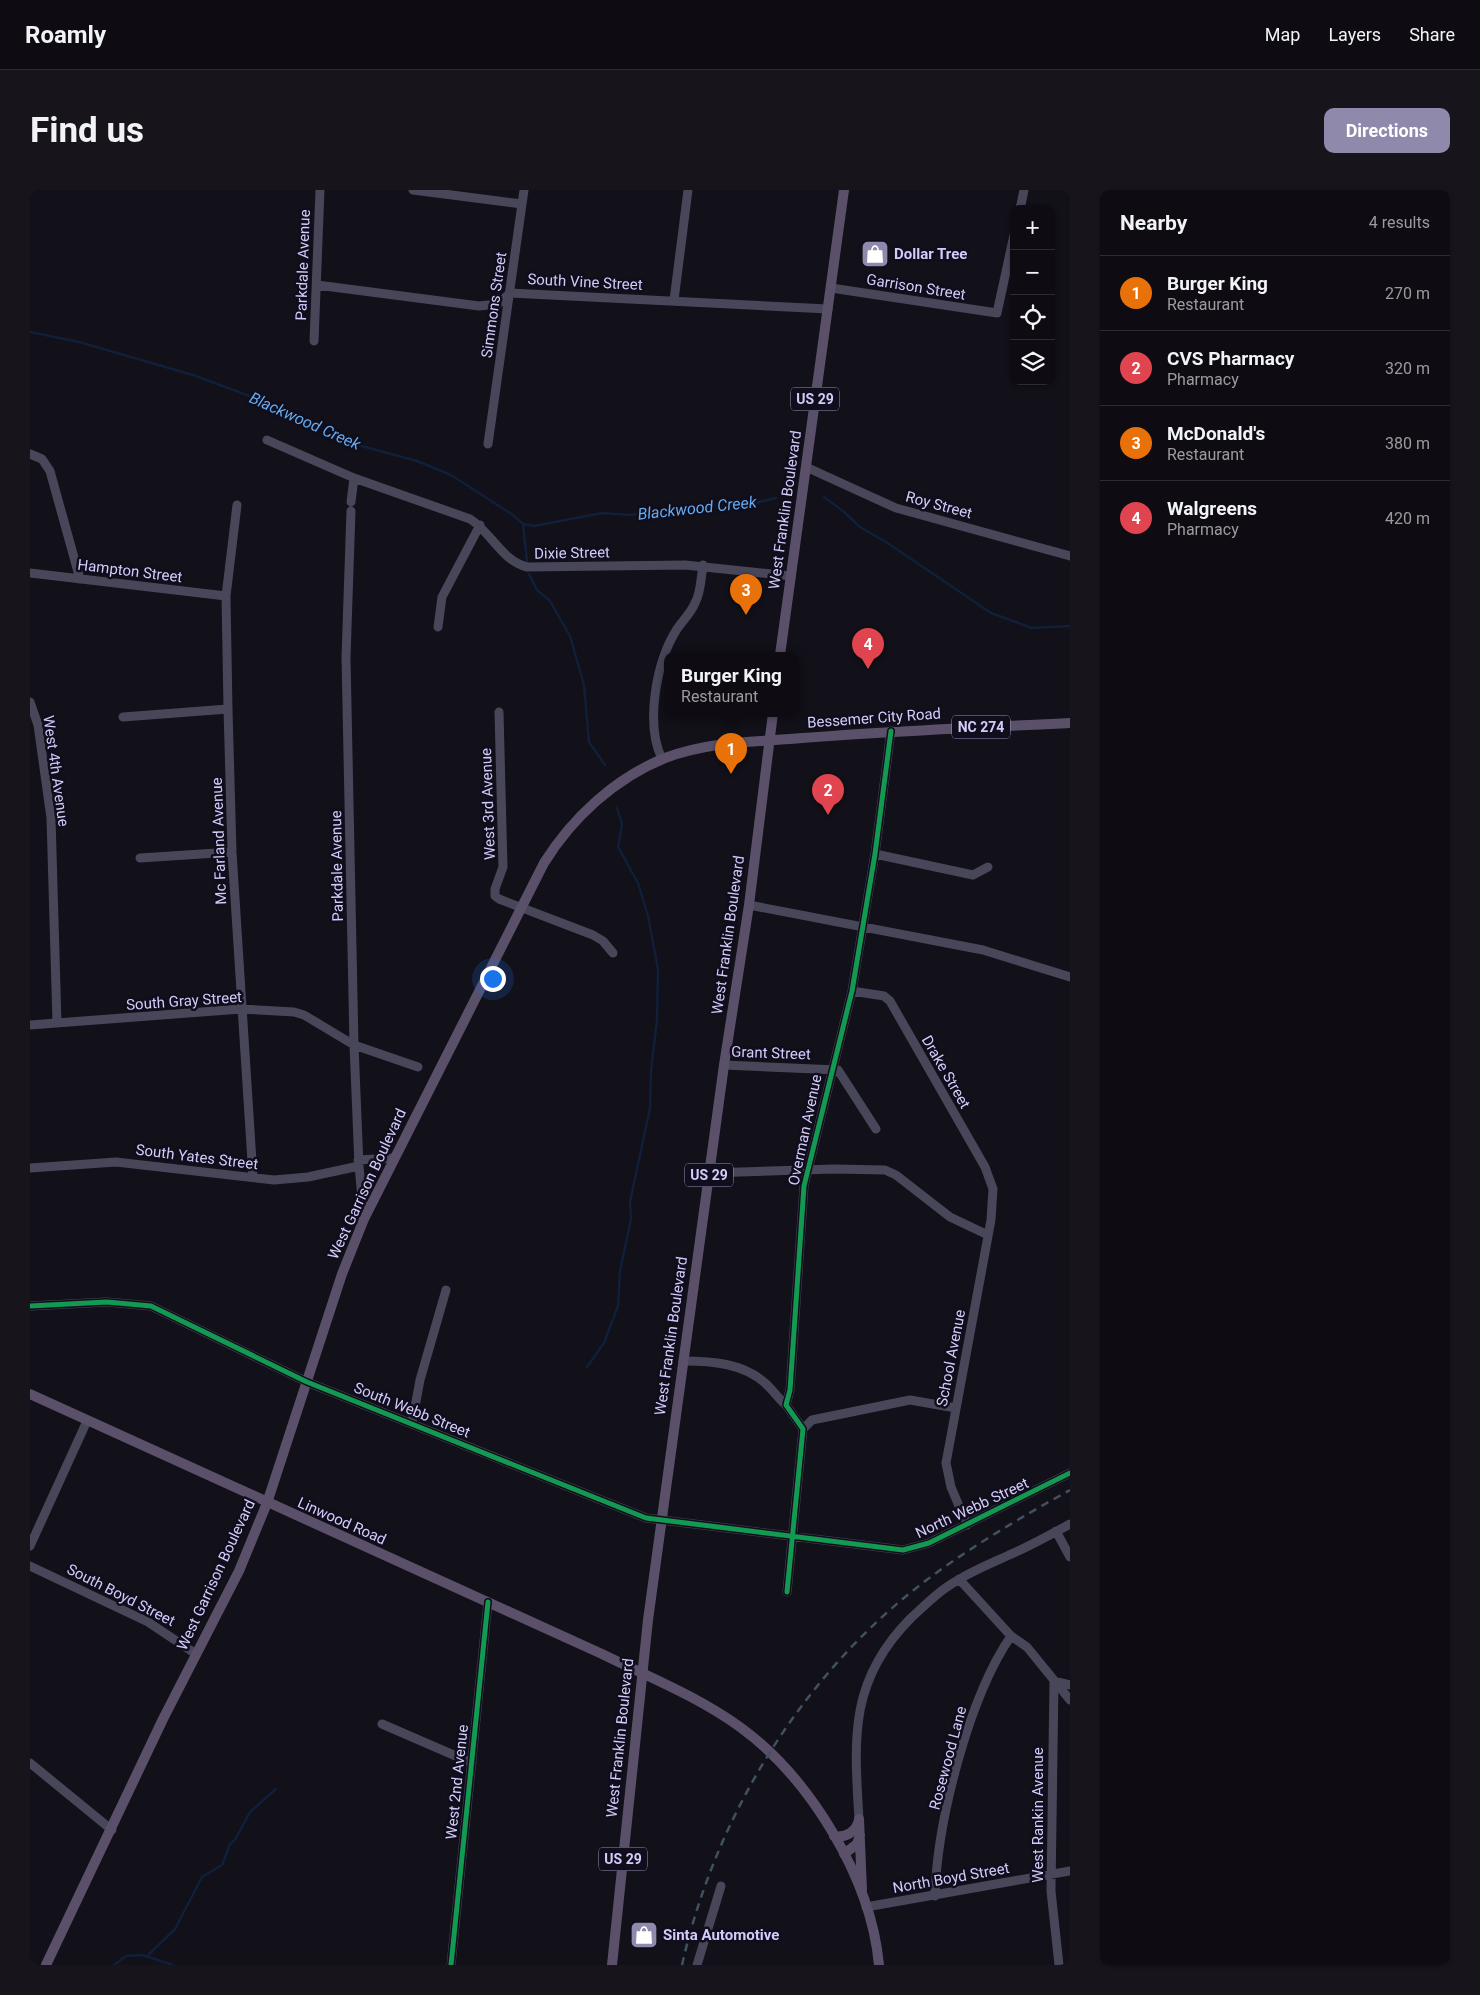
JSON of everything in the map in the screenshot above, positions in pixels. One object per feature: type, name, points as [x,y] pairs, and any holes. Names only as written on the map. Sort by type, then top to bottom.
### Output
[{"type":"main road","name":"West Franklin Boulevard","points":[[780,652],[844,190]]},
{"type":"main road","name":"West Franklin Boulevard","points":[[612,1965],[643,1673],[662,1520],[724,1065],[749,905],[772,717]]},
{"type":"main road","name":"Bessemer City Road","points":[[769,740],[1070,723]]},
{"type":"main road","name":"West Garrison Boulevard","points":[[46,1965],[238,1571],[267,1503],[342,1274],[364,1219],[521,907],[553,848],[579,818],[621,782],[662,759],[696,748],[769,740]]},
{"type":"main road","name":"Linwood Road","points":[[30,1394],[691,1696],[741,1728],[792,1777],[812,1802],[834,1836],[844,1854],[864,1903]]},
{"type":"main road","points":[[859,1819],[864,1903],[879,1965]]},
{"type":"main road","points":[[834,1836],[850,1834],[857,1827],[859,1819]]},
{"type":"main road","points":[[844,1854],[857,1844],[860,1835]]},
{"type":"street","name":"Parkdale Avenue","points":[[314,342],[320,190]]},
{"type":"street","points":[[413,190],[522,204]]},
{"type":"street","name":"Simmons Street","points":[[488,444],[524,190]]},
{"type":"street","points":[[674,300],[688,190]]},
{"type":"street","points":[[1021,205],[1024,190]]},
{"type":"street","name":"Garrison Street","points":[[831,288],[997,314],[1011,250]]},
{"type":"street","name":"South Vine Street","points":[[317,285],[479,306],[498,304],[510,293],[828,309]]},
{"type":"street","name":"Dixie Street","points":[[267,440],[354,478],[470,519],[480,525],[506,555],[527,567],[703,566],[791,576]]},
{"type":"street","points":[[30,454],[42,459],[50,471],[80,579]]},
{"type":"street","name":"Roy Street","points":[[806,467],[896,508],[1070,556]]},
{"type":"street","name":"Parkdale Avenue","points":[[354,478],[351,506],[346,657],[354,1045],[358,1163],[364,1219]]},
{"type":"street","name":"Mc Farland Avenue","points":[[237,505],[226,596],[228,709],[232,852],[253,1177]]},
{"type":"street","points":[[438,627],[442,597],[480,525]]},
{"type":"street","points":[[667,652],[677,629],[696,603],[703,566]]},
{"type":"street","name":"Hampton Street","points":[[30,573],[226,596]]},
{"type":"street","points":[[662,759],[657,748],[653,714],[658,682],[664,662]]},
{"type":"street","name":"West 4th Avenue","points":[[30,702],[38,725],[51,818],[57,1023]]},
{"type":"street","points":[[123,717],[228,709]]},
{"type":"street","name":"West 3rd Avenue","points":[[498,712],[503,867],[494,893],[499,899],[521,907]]},
{"type":"street","name":"Overman Avenue","points":[[786,1405],[790,1390],[807,1169],[852,991],[875,854],[891,732]]},
{"type":"street","points":[[140,858],[232,852]]},
{"type":"street","points":[[875,854],[973,875],[988,867]]},
{"type":"street","points":[[749,905],[983,950],[1070,977]]},
{"type":"street","points":[[521,907],[593,935],[603,941],[613,953]]},
{"type":"street","name":"Drake Street","points":[[852,991],[884,996],[890,1001],[985,1167],[994,1193]]},
{"type":"street","name":"South Gray Street","points":[[30,1025],[241,1009],[304,1015],[354,1045],[418,1067]]},
{"type":"street","name":"Grant Street","points":[[724,1065],[838,1070],[876,1129]]},
{"type":"street","name":"South Yates Street","points":[[30,1168],[116,1162],[293,1180],[358,1163],[394,1158]]},
{"type":"street","points":[[709,1172],[807,1169],[886,1170],[896,1175],[950,1217],[988,1235]]},
{"type":"street","name":"School Avenue","points":[[966,1525],[951,1487],[946,1463],[994,1193]]},
{"type":"street","points":[[412,1423],[420,1380],[446,1290]]},
{"type":"street","name":"South Webb Street","points":[[30,1306],[107,1302],[151,1306],[308,1382],[646,1518],[791,1536]]},
{"type":"street","points":[[683,1362],[703,1361],[739,1367],[764,1382],[786,1405],[802,1429],[787,1592]]},
{"type":"street","points":[[802,1429],[812,1420],[910,1400],[956,1408]]},
{"type":"street","points":[[30,1546],[87,1421]]},
{"type":"street","name":"North Webb Street","points":[[791,1536],[903,1550],[929,1543],[1070,1473]]},
{"type":"street","points":[[859,1819],[856,1739],[864,1689],[884,1650],[904,1626],[942,1590],[959,1579],[1070,1524]]},
{"type":"street","points":[[1056,1531],[1070,1557]]},
{"type":"street","name":"South Boyd Street","points":[[30,1566],[148,1622],[196,1654]]},
{"type":"street","points":[[959,1579],[1011,1636],[1027,1647],[1070,1700]]},
{"type":"street","name":"West 2nd Avenue","points":[[451,1965],[488,1602]]},
{"type":"street","name":"Rosewood Lane","points":[[935,1896],[938,1862],[959,1761],[988,1674],[1011,1636]]},
{"type":"street","points":[[1054,1680],[1070,1685]]},
{"type":"street","name":"West Rankin Avenue","points":[[1054,1680],[1051,1891],[1059,1965]]},
{"type":"street","points":[[382,1724],[472,1762]]},
{"type":"street","points":[[30,1763],[112,1830]]},
{"type":"street","name":"North Boyd Street","points":[[864,1903],[935,1896],[1070,1871]]},
{"type":"street","points":[[697,1965],[721,1886]]},
{"type":"waterway","name":"Blackwood Creek","points":[[30,332],[79,342],[193,375],[274,405],[354,444],[417,461],[451,475],[513,515],[523,524],[534,526],[602,513],[631,515],[685,507],[751,504],[776,498]]},
{"type":"waterway","name":"Blackwood Creek","points":[[824,497],[860,527],[886,542],[991,613],[1032,628],[1070,626]]},
{"type":"waterway","points":[[523,524],[527,561]]},
{"type":"waterway","points":[[529,574],[537,590],[550,601],[570,636],[584,685],[589,742],[605,765]]},
{"type":"waterway","points":[[587,1367],[604,1343],[618,1306],[620,1271],[631,1219],[630,1202],[650,1108],[651,1070],[657,1020],[658,969],[648,916],[638,883],[618,847],[622,824],[617,808]]},
{"type":"waterway","points":[[146,1957],[175,1929],[202,1877],[222,1865],[230,1844],[235,1840],[250,1812],[276,1789]]},
{"type":"waterway","points":[[114,1965],[126,1956],[142,1955],[173,1965]]},
{"type":"railway","points":[[682,1965],[697,1910],[716,1857],[740,1805],[768,1755],[801,1707],[837,1663],[877,1622],[920,1585],[993,1535],[1070,1490]]},
{"type":"cycle path","points":[[787,1592],[803,1429],[786,1405],[790,1390],[804,1186],[852,991],[875,854],[891,731]]},
{"type":"cycle path","points":[[30,1306],[107,1302],[151,1306],[307,1382],[646,1518],[903,1550],[929,1543],[1070,1473]]},
{"type":"cycle path","points":[[451,1965],[488,1602]]},
{"type":"place","name":"Dollar Tree","points":[[875,254]]},
{"type":"place","name":"McDonald's","points":[[746,615]]},
{"type":"place","name":"Walgreens","points":[[868,669]]},
{"type":"place","name":"Burger King","points":[[731,774]]},
{"type":"place","name":"CVS Pharmacy","points":[[828,815]]},
{"type":"place","name":"Sinta Automotive","points":[[644,1935]]}]
